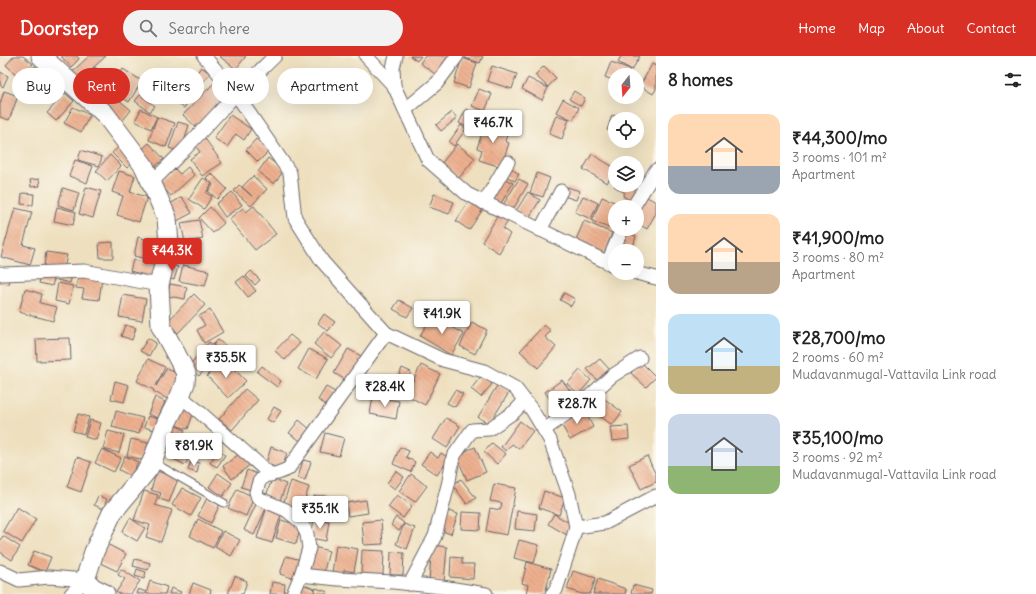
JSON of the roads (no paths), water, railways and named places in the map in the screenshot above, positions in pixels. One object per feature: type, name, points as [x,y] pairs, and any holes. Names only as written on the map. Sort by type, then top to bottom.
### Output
[{"type":"street","points":[[41,56],[105,114],[144,166],[167,218],[169,244],[159,285],[161,326],[186,373],[185,383],[167,422],[152,462],[112,513],[94,552],[85,580],[72,594]]},
{"type":"street","points":[[204,56],[214,68]]},
{"type":"street","points":[[263,68],[275,56]]},
{"type":"street","points":[[366,56],[394,86],[428,160],[467,194],[608,263]]},
{"type":"street","points":[[394,86],[393,68],[396,56]]},
{"type":"street","points":[[405,110],[437,83],[457,56]]},
{"type":"street","points":[[151,183],[227,104]]},
{"type":"street","points":[[243,104],[290,173],[295,218],[322,261],[386,333],[443,360],[484,371],[515,388],[544,430],[550,440],[569,494],[576,527],[558,593]]},
{"type":"street","points":[[484,203],[508,162]]},
{"type":"street","points":[[637,200],[656,170]]},
{"type":"street","points":[[540,230],[561,191]]},
{"type":"street","points":[[0,273],[84,271],[159,285]]},
{"type":"street","points":[[644,275],[656,278]]},
{"type":"street","points":[[292,594],[301,575],[309,548],[307,534],[301,522],[286,510],[258,498],[256,492],[259,482],[264,476],[278,474],[288,469],[386,333]]},
{"type":"street","points":[[544,430],[583,402],[612,376],[640,358]]},
{"type":"street","points":[[180,396],[271,475]]},
{"type":"street","points":[[410,584],[435,536],[453,457],[472,430],[489,429],[514,412],[525,401]]},
{"type":"street","points":[[576,527],[605,523],[656,496]]},
{"type":"street","points":[[0,571],[19,580],[49,577],[85,580],[93,588],[105,594]]},
{"type":"street","points":[[301,575],[393,582],[486,594]]},
{"type":"lane","points":[[152,462],[224,503]]}]
